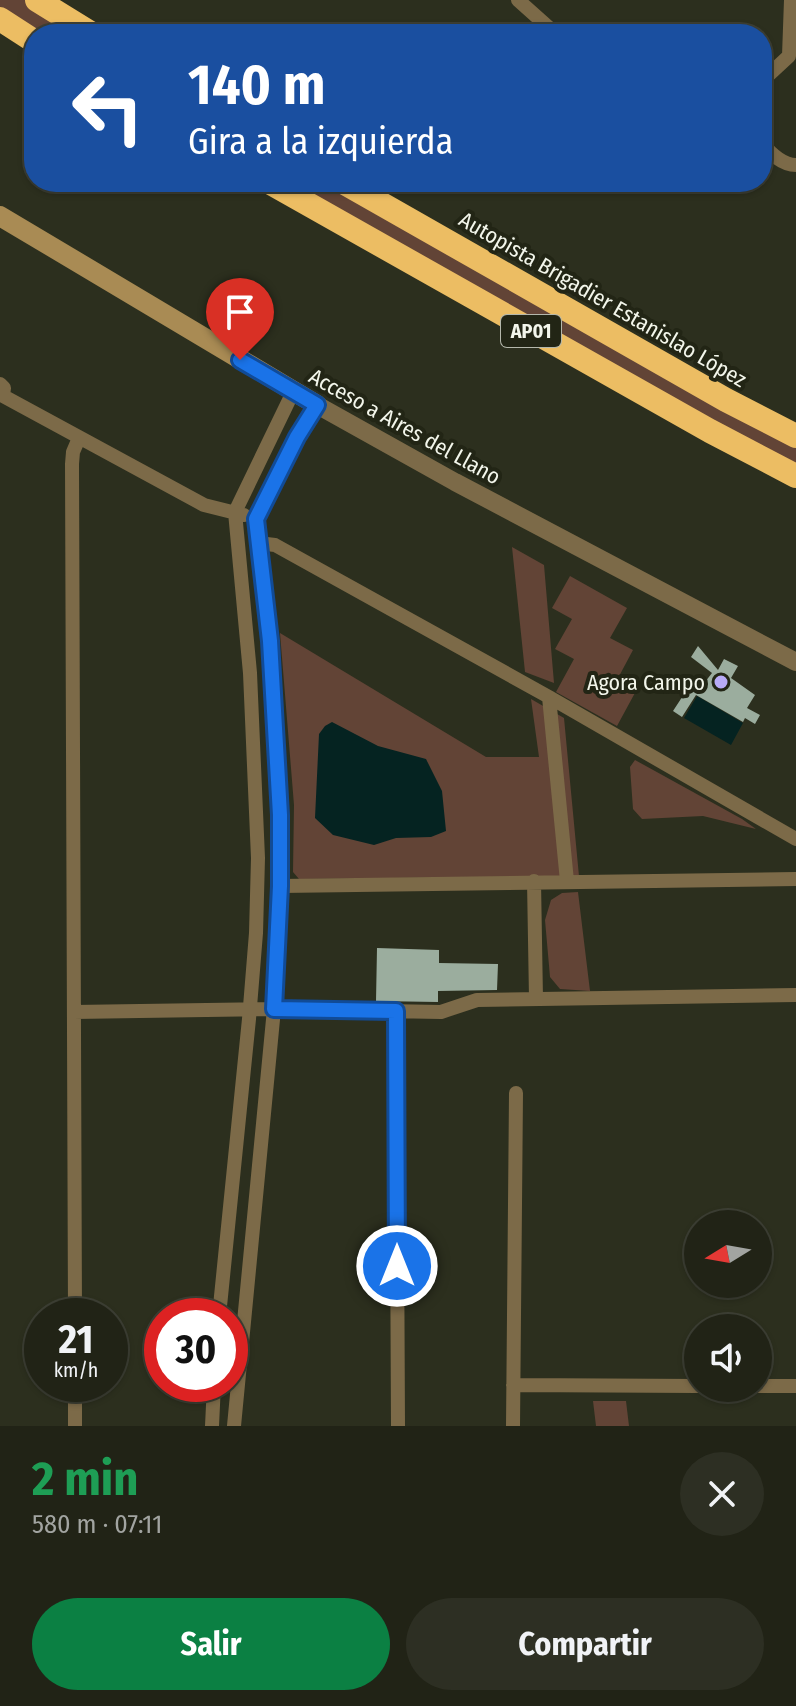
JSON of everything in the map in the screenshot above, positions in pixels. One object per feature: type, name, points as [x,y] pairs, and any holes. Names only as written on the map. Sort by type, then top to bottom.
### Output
[{"type":"highway","points":[[37,0],[76,24]]},
{"type":"highway","points":[[0,19],[24,35]]},
{"type":"highway","name":"AP01","points":[[287,192],[710,431],[796,476]]},
{"type":"highway","name":"Autopista Brigadier Estanislao López","points":[[361,192],[726,400],[796,436]]},
{"type":"main road","name":"Acceso a Aires del Llano","points":[[0,216],[317,405]]},
{"type":"street","points":[[518,0],[545,24]]},
{"type":"street","points":[[772,75],[792,62],[791,0]]},
{"type":"street","points":[[772,153],[792,165]]},
{"type":"street","points":[[772,162],[792,165]]},
{"type":"street","points":[[221,1298],[250,1011],[257,903],[256,768],[235,512],[293,392]]},
{"type":"street","points":[[1,393],[204,505],[256,519]]},
{"type":"street","points":[[234,1426],[274,1009],[280,886],[276,726],[256,519],[297,437],[317,405]]},
{"type":"street","name":"Acceso a Aires del Llano","points":[[317,405],[796,662]]},
{"type":"street","points":[[75,1298],[72,464],[79,438]]},
{"type":"street","points":[[258,543],[275,545],[796,839]]},
{"type":"street","points":[[549,697],[567,881]]},
{"type":"street","points":[[280,886],[796,879]]},
{"type":"street","points":[[534,881],[536,999]]},
{"type":"street","points":[[74,1012],[274,1009],[441,1012],[477,1000],[796,995]]},
{"type":"street","points":[[396,1011],[398,1426]]},
{"type":"street","points":[[513,1426],[516,1093]]},
{"type":"street","points":[[513,1385],[684,1386]]},
{"type":"street","points":[[772,1386],[796,1386]]},
{"type":"street","points":[[75,1402],[75,1426]]},
{"type":"street","points":[[212,1426],[213,1402]]},
{"type":"shaded area","points":[[0,0],[37,0],[76,24],[24,24],[24,30],[0,19]]},
{"type":"shaded area","points":[[287,192],[361,192],[796,436],[796,476]]},
{"type":"shaded area","points":[[512,547],[544,565],[554,683],[525,672]]},
{"type":"shaded area","points":[[570,576],[627,608],[610,638],[633,650],[617,680],[636,691],[617,726],[556,692],[574,659],[555,649],[572,619],[552,608]]},
{"type":"shaded area","points":[[280,633],[486,757],[539,757],[531,699],[564,718],[579,876],[299,879],[293,872],[294,805]]},
{"type":"shaded area","points":[[635,760],[756,829],[703,816],[642,819],[633,809],[630,767]]},
{"type":"shaded area","points":[[578,892],[590,991],[560,989],[550,977],[545,920],[551,900],[562,893]]},
{"type":"shaded area","points":[[593,1401],[626,1401],[629,1426],[596,1426]]},
{"type":"water","points":[[697,696],[743,723],[731,745],[684,718]]},
{"type":"water","points":[[332,722],[378,746],[426,759],[442,791],[446,831],[431,837],[396,838],[374,845],[333,835],[315,818],[319,734]]},
{"type":"building","name":"Agora Campo","points":[[698,646],[718,670],[724,659],[738,666],[731,678],[755,695],[747,708],[760,715],[755,724],[745,718],[743,722],[696,695],[682,717],[673,711],[690,685],[698,691],[712,673],[691,657]]},
{"type":"building","points":[[377,948],[439,950],[439,963],[498,964],[497,990],[438,991],[438,1002],[376,1001]]},
{"type":"place","name":"Agora Campo","points":[[721,682]]},
{"type":"route","points":[[240,360],[317,405],[297,437],[256,519],[270,641],[280,815],[274,1009],[396,1011],[397,1266]]}]
